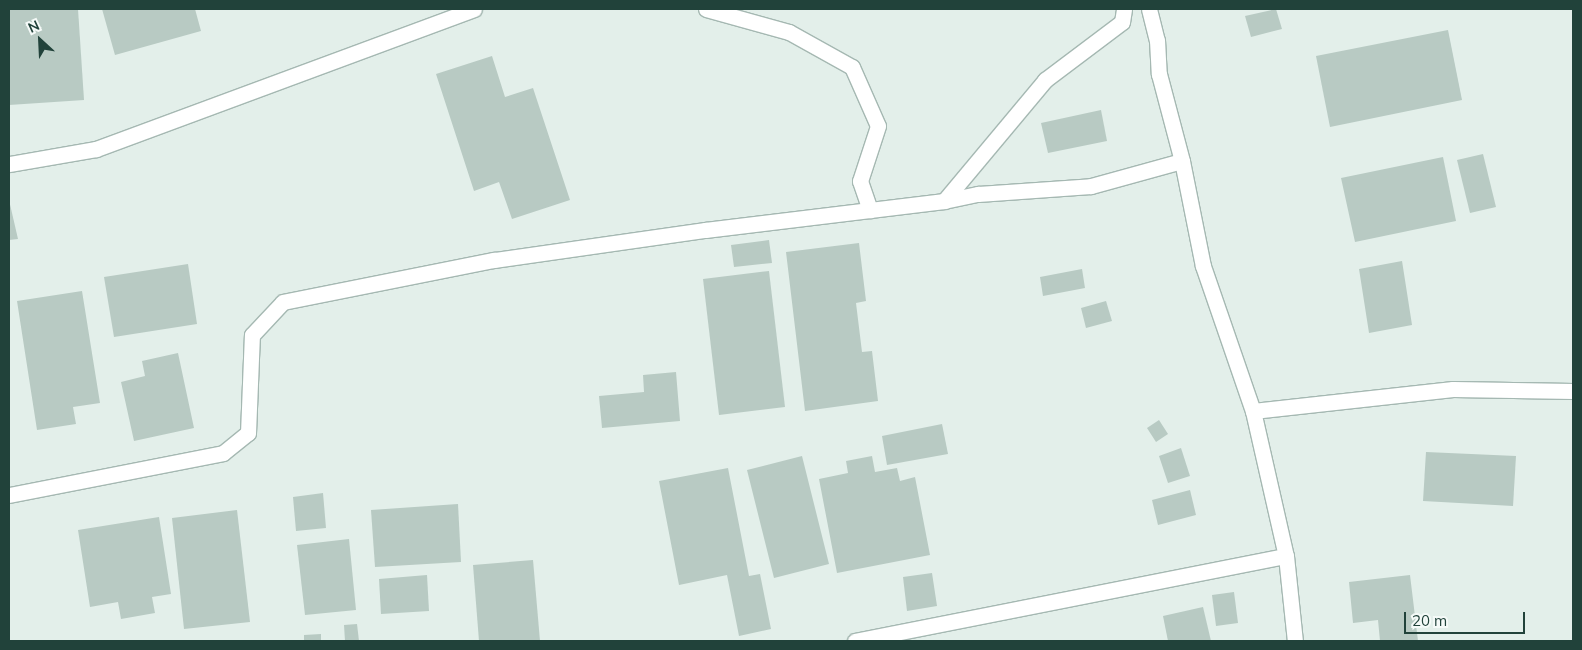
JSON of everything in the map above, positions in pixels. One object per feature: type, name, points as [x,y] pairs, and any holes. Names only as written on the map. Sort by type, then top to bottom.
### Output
[{"type":"street","points":[[9,164],[96,149],[474,9]]},
{"type":"street","points":[[706,9],[789,32],[852,67],[878,126],[860,181],[870,210]]},
{"type":"street","points":[[944,201],[1045,80],[1122,22],[1124,9]]},
{"type":"street","points":[[1149,9],[1157,40],[1159,74],[1182,161],[1203,266],[1253,411],[1286,556],[1295,641]]},
{"type":"street","points":[[9,495],[223,453],[248,433],[252,335],[283,302],[494,260],[944,201],[978,194],[1091,186],[1182,161]]},
{"type":"street","points":[[1253,411],[1453,389],[1573,391]]},
{"type":"street","points":[[855,641],[1286,556]]},
{"type":"building","points":[[9,9],[78,9],[84,100],[9,105]]},
{"type":"building","points":[[102,9],[195,9],[201,31],[115,55]]},
{"type":"building","points":[[1276,9],[1282,29],[1251,37],[1245,16]]},
{"type":"building","points":[[1448,30],[1462,100],[1330,127],[1316,56]]},
{"type":"building","points":[[492,56],[505,97],[533,88],[570,200],[512,219],[499,182],[474,191],[436,74]]},
{"type":"building","points":[[1101,110],[1107,141],[1048,153],[1041,123]]},
{"type":"building","points":[[1483,154],[1496,207],[1470,213],[1457,160]]},
{"type":"building","points":[[1443,157],[1456,221],[1355,242],[1341,178]]},
{"type":"building","points":[[9,200],[18,239],[9,240]]},
{"type":"building","points":[[769,240],[772,263],[734,267],[731,245]]},
{"type":"building","points":[[859,243],[866,301],[856,303],[862,352],[872,351],[878,401],[805,411],[786,252]]},
{"type":"building","points":[[1402,261],[1412,325],[1369,333],[1359,269]]},
{"type":"building","points":[[188,264],[197,324],[114,337],[104,277]]},
{"type":"building","points":[[1082,269],[1085,288],[1043,296],[1040,277]]},
{"type":"building","points":[[769,271],[785,407],[719,415],[703,279]]},
{"type":"building","points":[[82,291],[100,403],[73,407],[76,424],[37,430],[17,301]]},
{"type":"building","points":[[1106,301],[1112,321],[1086,328],[1081,308]]},
{"type":"building","points":[[178,353],[194,428],[134,441],[121,382],[145,376],[142,361]]},
{"type":"building","points":[[676,372],[680,421],[602,428],[599,396],[644,392],[643,375]]},
{"type":"building","points":[[1159,420],[1168,434],[1156,442],[1147,428]]},
{"type":"building","points":[[942,424],[948,454],[887,465],[882,436]]},
{"type":"building","points":[[1181,448],[1190,476],[1168,483],[1159,456]]},
{"type":"building","points":[[1426,452],[1516,456],[1513,506],[1423,501]]},
{"type":"building","points":[[802,456],[829,564],[774,578],[747,470]]},
{"type":"building","points":[[872,456],[875,472],[897,468],[900,481],[915,477],[930,555],[837,573],[819,479],[848,473],[846,461]]},
{"type":"building","points":[[728,468],[749,576],[760,574],[771,629],[739,636],[727,575],[679,585],[659,481]]},
{"type":"building","points":[[1190,490],[1196,515],[1158,525],[1152,500]]},
{"type":"building","points":[[323,493],[326,528],[296,531],[293,497]]},
{"type":"building","points":[[458,504],[461,562],[375,567],[371,510]]},
{"type":"building","points":[[237,510],[250,622],[184,629],[172,518]]},
{"type":"building","points":[[159,517],[171,594],[152,597],[155,613],[121,619],[118,602],[90,607],[78,530]]},
{"type":"building","points":[[349,539],[356,610],[305,615],[297,545]]},
{"type":"building","points":[[533,560],[540,641],[479,641],[473,565]]},
{"type":"building","points":[[932,573],[937,606],[907,611],[903,577]]},
{"type":"building","points":[[427,575],[429,611],[381,614],[379,579]]},
{"type":"building","points":[[1410,575],[1418,641],[1380,641],[1378,620],[1353,623],[1349,582]]},
{"type":"building","points":[[1234,592],[1238,623],[1216,626],[1212,595]]},
{"type":"building","points":[[1203,607],[1211,641],[1168,641],[1163,616]]},
{"type":"building","points":[[357,624],[359,641],[345,641],[344,625]]},
{"type":"building","points":[[321,634],[321,641],[304,641],[304,635]]}]
